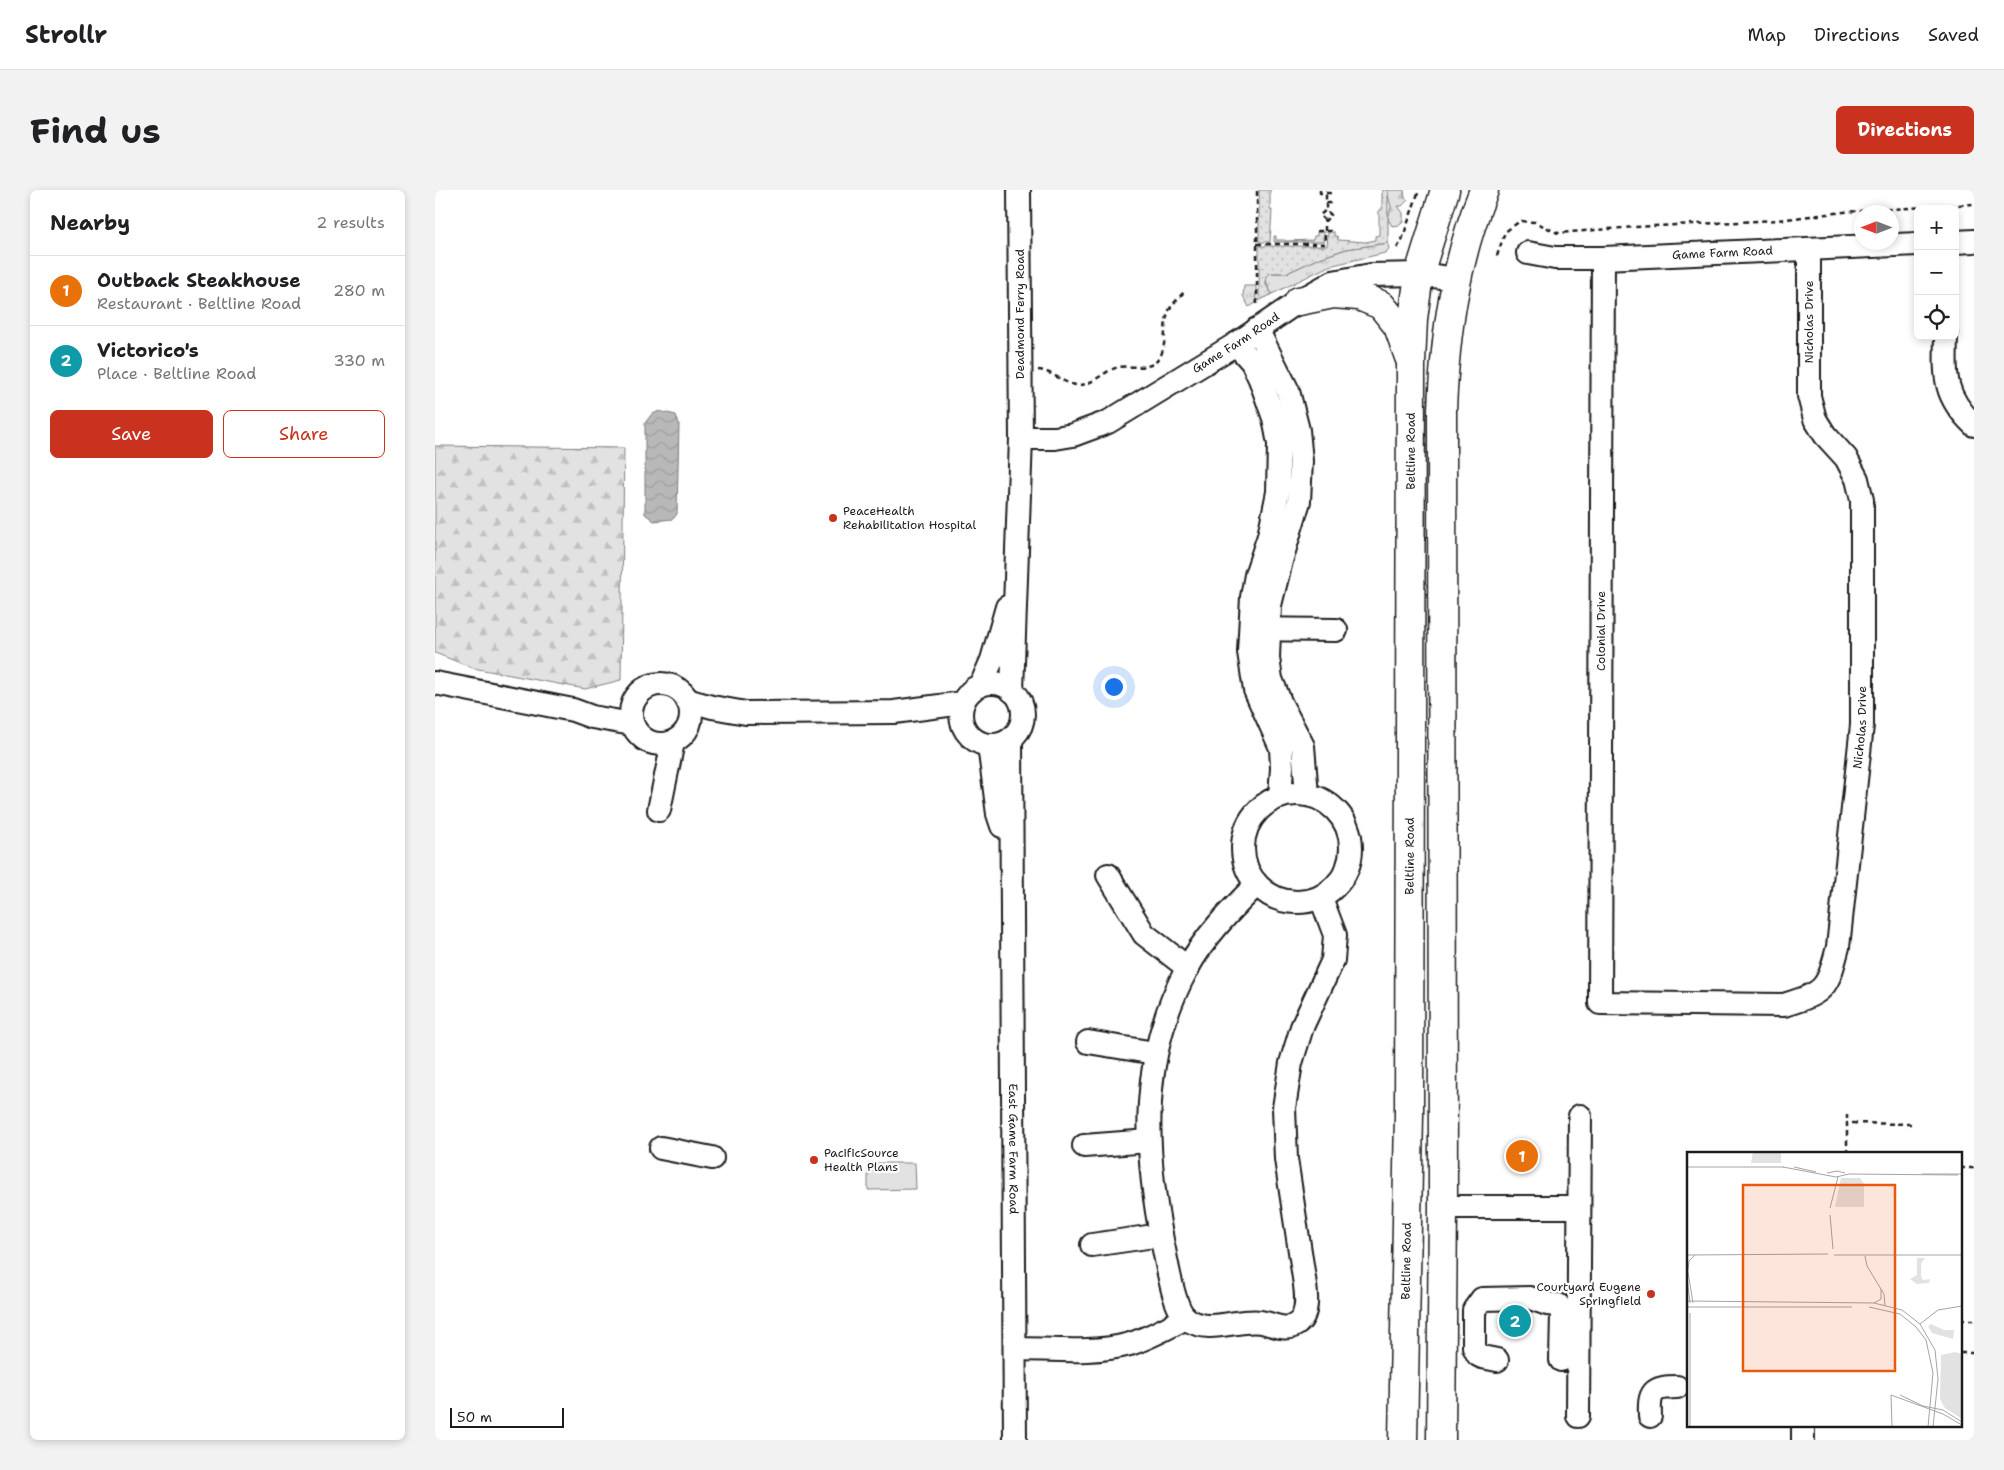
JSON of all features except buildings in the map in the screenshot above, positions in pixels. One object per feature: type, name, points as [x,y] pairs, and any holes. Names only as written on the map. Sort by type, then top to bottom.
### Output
[{"type":"main road","name":"Beltline Road","points":[[1403,1440],[1409,1114],[1411,363],[1413,318],[1419,274],[1445,190]]},
{"type":"main road","points":[[1441,1440],[1443,1207],[1442,410],[1444,355],[1456,279],[1477,207],[1484,190]]},
{"type":"main road","points":[[1299,301],[1333,294],[1359,296],[1381,305],[1398,326],[1411,363]]},
{"type":"street","name":"Deadmond Ferry Road","points":[[1017,570],[1021,438],[1019,190]]},
{"type":"street","points":[[1959,242],[1974,240]]},
{"type":"street","name":"Game Farm Road","points":[[1528,253],[1555,258],[1603,258],[1914,244]]},
{"type":"street","name":"Nicholas Drive","points":[[1600,1003],[1784,1005],[1813,996],[1829,979],[1838,947],[1862,725],[1862,500],[1857,479],[1846,458],[1825,436],[1815,419],[1809,396],[1809,250]]},
{"type":"street","name":"Colonial Drive","points":[[1600,1003],[1603,258]]},
{"type":"street","name":"Game Farm Road","points":[[1021,438],[1055,438],[1073,435],[1108,422],[1236,344],[1299,301],[1333,282],[1371,275],[1419,274],[1456,279]]},
{"type":"street","points":[[1257,329],[1288,391],[1298,430],[1301,461],[1299,501],[1270,605],[1259,630],[1250,664],[1255,690],[1281,748],[1280,796]]},
{"type":"street","points":[[1946,340],[1945,376],[1954,403],[1974,425]]},
{"type":"street","points":[[1236,344],[1252,362],[1261,379],[1274,418],[1279,444],[1278,492],[1269,536],[1252,597],[1271,679],[1281,704],[1303,746],[1307,795]]},
{"type":"street","points":[[981,685],[996,647],[1017,570]]},
{"type":"street","points":[[1012,691],[1017,570]]},
{"type":"street","points":[[1259,630],[1337,630]]},
{"type":"street","points":[[435,683],[573,710],[631,714]]},
{"type":"street","points":[[992,683],[1003,685],[1012,691],[1018,698],[1023,715],[1017,732],[1011,739],[997,745],[989,745],[971,738],[962,713],[973,689],[992,683]]},
{"type":"street","points":[[671,738],[691,718],[691,708],[687,700],[675,687],[658,684],[642,690],[631,714],[639,736],[671,738],[746,714]]},
{"type":"street","points":[[687,700],[746,714],[962,713]]},
{"type":"street","name":"East Game Farm Road","points":[[1011,739],[1015,1440]]},
{"type":"street","name":"East Game Farm Road","points":[[989,745],[998,814],[1011,858]]},
{"type":"street","points":[[1293,794],[1307,795],[1323,800],[1336,810],[1346,825],[1351,841],[1351,858],[1345,874],[1335,888],[1321,898],[1304,903],[1286,902],[1270,896],[1257,885],[1247,869],[1243,852],[1245,834],[1252,818],[1264,805],[1280,796],[1293,794]]},
{"type":"street","points":[[1107,875],[1145,934],[1187,968]]},
{"type":"street","points":[[1257,885],[1212,932],[1187,968],[1172,1000],[1155,1053],[1151,1085],[1149,1141],[1161,1235],[1172,1290],[1185,1318],[1199,1325],[1214,1326],[1239,1322],[1260,1322],[1280,1328],[1293,1326],[1303,1317],[1306,1297],[1286,1159],[1284,1108],[1291,1063],[1302,1027],[1333,960],[1335,935],[1321,898]]},
{"type":"street","points":[[1088,1042],[1155,1053]]},
{"type":"street","points":[[1578,1416],[1580,1116]]},
{"type":"street","points":[[1084,1146],[1149,1141]]},
{"type":"street","points":[[661,1148],[712,1158]]},
{"type":"street","points":[[1443,1207],[1579,1207]]},
{"type":"street","points":[[1092,1245],[1161,1235]]},
{"type":"street","points":[[1497,1360],[1478,1355],[1474,1347],[1474,1310],[1482,1299],[1530,1298],[1547,1304],[1558,1305],[1562,1313],[1561,1360]]},
{"type":"street","points":[[1015,1349],[1091,1349],[1128,1344],[1149,1337],[1185,1318]]},
{"type":"street","points":[[1650,1416],[1649,1402],[1653,1392],[1662,1387],[1677,1387]]},
{"type":"path","points":[[1257,190],[1257,304]]},
{"type":"path","points":[[1320,190],[1320,193],[1332,193],[1332,190]]},
{"type":"path","points":[[1397,248],[1402,240],[1419,190]]},
{"type":"path","points":[[1325,221],[1331,215],[1326,210],[1326,192]]},
{"type":"path","points":[[1326,203],[1333,203]]},
{"type":"path","points":[[1497,256],[1505,232],[1520,221],[1535,222],[1558,233],[1778,220],[1844,212],[1974,204]]},
{"type":"path","points":[[1257,244],[1325,244],[1325,221],[1320,215],[1326,210]]},
{"type":"path","points":[[1317,231],[1334,231]]},
{"type":"path","points":[[1021,370],[1051,372],[1068,383],[1078,385],[1086,384],[1119,367],[1145,367],[1156,362],[1165,344],[1168,312],[1184,292]]},
{"type":"path","points":[[1847,1114],[1847,1152]]},
{"type":"path","points":[[1847,1123],[1911,1124]]},
{"type":"path","points":[[1961,1168],[1974,1168]]},
{"type":"path","points":[[1961,1320],[1974,1320]]},
{"type":"path","points":[[1961,1353],[1974,1353]]},
{"type":"green space","points":[[1259,190],[1270,190],[1270,210],[1272,210],[1270,242],[1259,242]]},
{"type":"green space","points":[[1382,190],[1388,190],[1388,243],[1346,249],[1317,259],[1287,273],[1271,273],[1266,276],[1266,285],[1272,294],[1259,301],[1259,246],[1327,246],[1328,232],[1334,232],[1334,236],[1337,236],[1338,240],[1366,242],[1375,240],[1375,236],[1379,235],[1379,210],[1382,210]]},
{"type":"green space","points":[[1387,190],[1404,190],[1405,198],[1408,200],[1402,206],[1398,206],[1403,213],[1403,222],[1400,225],[1392,226],[1388,219],[1391,207]]},
{"type":"green space","points":[[1317,232],[1324,232],[1323,242],[1274,242],[1274,236],[1276,236],[1276,240],[1313,240],[1314,236],[1317,236]]},
{"type":"green space","points":[[1388,243],[1389,249],[1385,253],[1329,266],[1272,294],[1267,285],[1266,276],[1271,273],[1287,273],[1317,259],[1346,249]]},
{"type":"green space","points":[[1244,286],[1256,286],[1256,303],[1249,307],[1243,296]]},
{"type":"green space","points":[[435,446],[624,448],[621,680],[585,689],[473,668],[435,653]]},
{"type":"green space","points":[[868,1163],[915,1163],[916,1189],[868,1190]]},
{"type":"water","points":[[659,411],[676,415],[679,424],[677,514],[673,519],[654,521],[645,514],[645,423],[651,415]]},
{"type":"place","name":"PeaceHealth Rehabilitation Hospital","points":[[833,518]]},
{"type":"place","name":"Outback Steakhouse","points":[[1522,1156]]},
{"type":"place","name":"PacificSource Health Plans","points":[[814,1160]]},
{"type":"place","name":"Courtyard Eugene Springfield","points":[[1651,1294]]},
{"type":"place","name":"Victorico's","points":[[1515,1321]]}]
